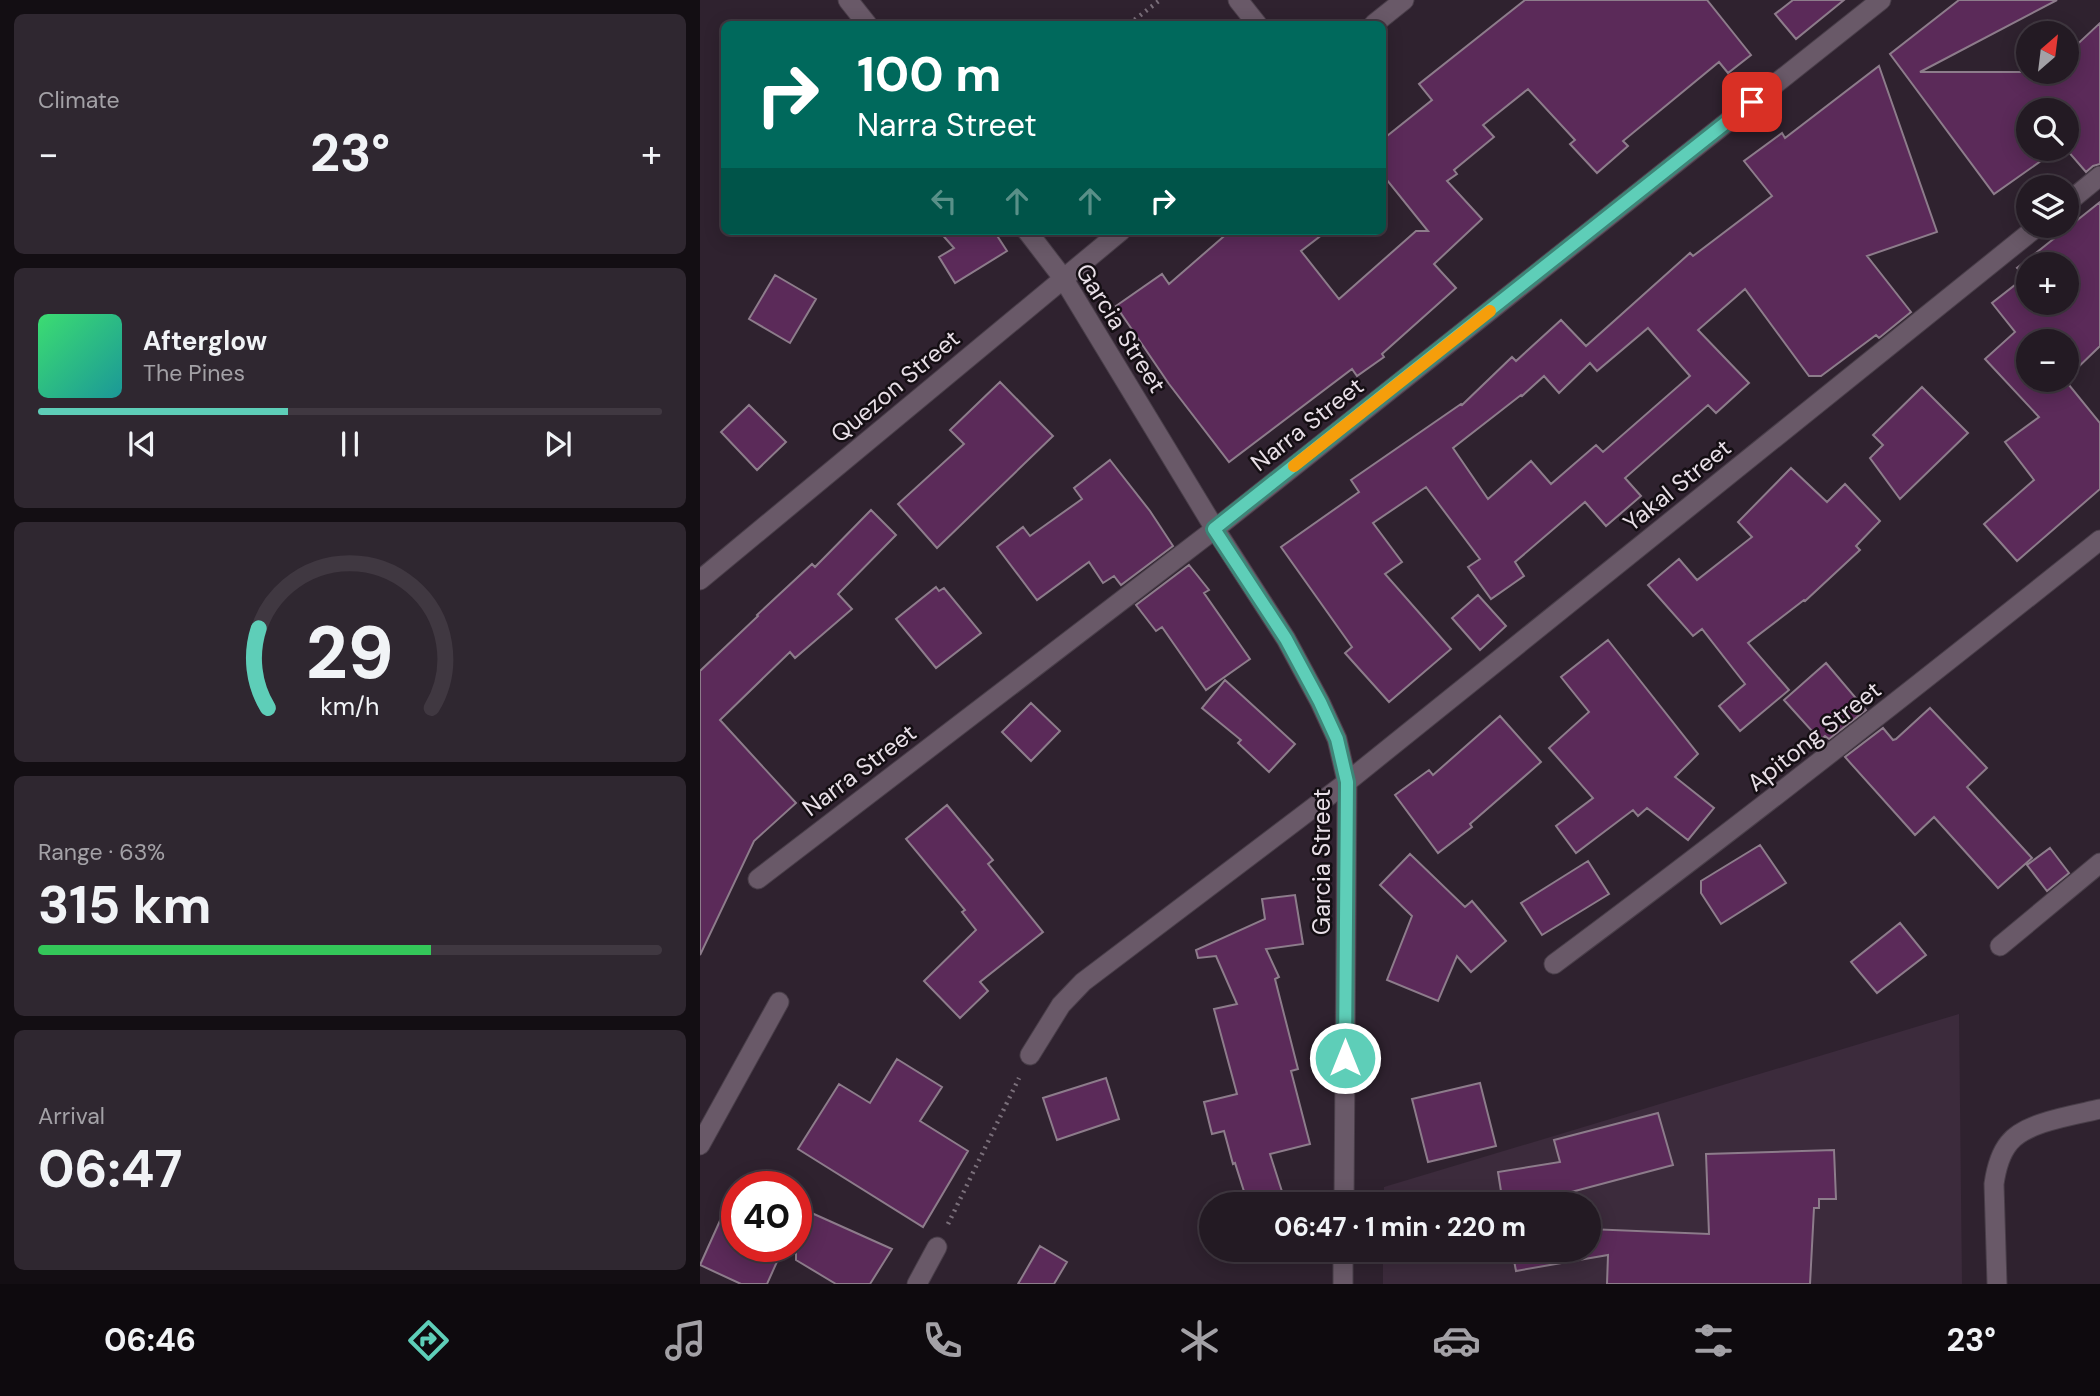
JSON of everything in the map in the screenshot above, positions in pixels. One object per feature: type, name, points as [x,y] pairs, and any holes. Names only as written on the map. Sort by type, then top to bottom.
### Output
[{"type":"street","points":[[848,0],[865,21]]},
{"type":"street","points":[[1238,0],[1255,21]]},
{"type":"street","points":[[1378,21],[1404,0]]},
{"type":"street","name":"Narra Street","points":[[758,878],[1214,529],[1881,0]]},
{"type":"street","points":[[2079,193],[2100,176]]},
{"type":"street","name":"Garcia Street","points":[[1030,235],[1063,278],[1214,529],[1286,639],[1337,739],[1347,782],[1344,1192]]},
{"type":"street","name":"Quezon Street","points":[[700,580],[1116,235]]},
{"type":"street","name":"Yakal Street","points":[[1030,1055],[1061,1005],[1083,982],[1347,782],[2023,238]]},
{"type":"street","name":"Apitong Street","points":[[1555,964],[1687,866],[2100,540]]},
{"type":"street","points":[[2000,946],[2100,863]]},
{"type":"street","points":[[700,1145],[779,1002]]},
{"type":"street","points":[[1997,1284],[1994,1184],[1996,1171],[2009,1142],[2020,1133],[2038,1125],[2100,1109]]},
{"type":"street","points":[[917,1284],[937,1247]]},
{"type":"street","points":[[1343,1262],[1343,1284]]},
{"type":"path","points":[[1133,21],[1160,0]]},
{"type":"path","points":[[937,1247],[1030,1055]]},
{"type":"shaded area","points":[[1959,1014],[1962,1284],[1383,1284],[1383,1262],[1601,1262],[1601,1192],[1384,1192],[1384,1187]]},
{"type":"building","points":[[1525,0],[1707,0],[1751,55],[1728,73],[1719,62],[1623,141],[1628,146],[1597,173],[1570,144],[1575,140],[1528,89],[1483,125],[1494,137],[1454,170],[1457,174],[1447,181],[1482,219],[1434,264],[1456,288],[1382,354],[1384,357],[1357,376],[1352,369],[1229,462],[1169,384],[1116,306],[1162,274],[1169,284],[1225,235],[1322,235],[1301,251],[1339,299],[1416,231],[1428,231],[1386,179],[1386,137],[1432,100],[1419,84]]},
{"type":"building","points":[[1793,0],[1844,0],[1796,39],[1775,14]]},
{"type":"building","points":[[1959,0],[2057,0],[1920,72],[2016,72],[2016,84],[2079,84],[2079,43],[2100,23],[2100,164],[2086,172],[2076,161],[2079,161],[2079,98],[2016,98],[2016,161],[2041,161],[2021,175],[2016,175],[2016,179],[1994,194],[1890,54]]},
{"type":"building","points":[[1879,66],[1937,232],[1867,256],[1911,312],[1879,338],[1876,335],[1821,376],[1809,376],[1745,289],[1698,330],[1749,383],[1716,413],[1708,405],[1625,478],[1641,496],[1606,526],[1585,502],[1515,562],[1524,576],[1491,599],[1468,567],[1480,559],[1426,487],[1373,523],[1402,562],[1385,574],[1451,649],[1389,702],[1345,653],[1352,647],[1281,547],[1359,492],[1351,480],[1462,405],[1512,357],[1516,361],[1561,320],[1586,346],[1690,253],[1693,256],[1772,196],[1744,161],[1782,133],[1785,138]],"holes":[[[1648,328],[1690,376],[1603,452],[1596,445],[1551,484],[1531,461],[1488,499],[1453,448],[1544,376],[1559,393],[1590,363],[1597,371]]]},
{"type":"building","points":[[2100,202],[2100,346],[2079,366],[2079,329],[2016,329],[2016,392],[2075,392],[2100,423],[2100,489],[2017,561],[1984,524],[2034,480],[2005,442],[2039,417],[1985,359],[2015,332],[1992,303],[2016,284],[2016,315],[2079,315],[2079,252],[2037,252],[2055,238],[2079,238],[2079,219]]},
{"type":"building","points":[[943,235],[997,235],[1007,251],[955,283],[939,257],[954,248]]},
{"type":"building","points":[[775,275],[816,299],[790,343],[749,319]]},
{"type":"building","points":[[1000,382],[1053,436],[937,548],[898,504],[964,444],[950,430]]},
{"type":"building","points":[[1922,387],[1968,433],[1900,499],[1870,458],[1883,445],[1873,435]]},
{"type":"building","points":[[749,405],[786,442],[757,470],[721,432]]},
{"type":"building","points":[[1110,460],[1150,511],[1173,546],[1121,585],[1114,576],[1103,583],[1089,562],[1037,600],[997,547],[1023,527],[1030,536],[1082,499],[1074,488]]},
{"type":"building","points":[[1791,468],[1827,502],[1845,484],[1880,521],[1856,546],[1860,550],[1805,601],[1748,643],[1789,690],[1740,731],[1719,706],[1745,684],[1702,629],[1693,636],[1648,585],[1679,559],[1697,580],[1752,537],[1738,522]]},
{"type":"building","points":[[871,510],[896,535],[838,594],[852,609],[795,658],[790,652],[720,720],[796,803],[754,841],[700,955],[700,671],[812,564],[815,567]]},
{"type":"building","points":[[1189,565],[1209,590],[1204,593],[1250,659],[1206,690],[1162,627],[1156,631],[1136,605]]},
{"type":"building","points":[[936,587],[939,591],[944,588],[981,633],[936,668],[896,619]]},
{"type":"building","points":[[1478,595],[1506,626],[1480,650],[1452,618]]},
{"type":"building","points":[[1608,640],[1698,754],[1675,777],[1714,808],[1688,840],[1647,808],[1638,816],[1633,810],[1576,853],[1556,826],[1593,798],[1549,748],[1589,712],[1561,677]]},
{"type":"building","points":[[1826,663],[1866,710],[1829,739],[1825,736],[1820,740],[1784,700]]},
{"type":"building","points":[[1225,680],[1295,744],[1269,772],[1238,743],[1241,740],[1202,708]]},
{"type":"building","points":[[1031,703],[1060,731],[1031,761],[1002,732]]},
{"type":"building","points":[[1930,708],[1987,768],[1967,787],[2032,858],[1998,888],[1934,817],[1915,835],[1845,757],[1883,728],[1893,740],[1896,739]]},
{"type":"building","points":[[1500,716],[1541,762],[1470,824],[1472,827],[1438,853],[1395,795],[1429,770],[1433,775]]},
{"type":"building","points":[[947,805],[993,860],[988,864],[1043,932],[980,982],[988,991],[960,1018],[924,981],[976,930],[962,912],[965,910],[906,839]]},
{"type":"building","points":[[1760,845],[1786,883],[1721,924],[1701,893],[1701,881]]},
{"type":"building","points":[[2050,848],[2069,873],[2047,891],[2027,865]]},
{"type":"building","points":[[1410,854],[1465,907],[1472,901],[1506,941],[1471,972],[1457,956],[1438,1001],[1387,980],[1412,916],[1380,885]]},
{"type":"building","points":[[1588,861],[1609,894],[1542,935],[1521,903]]},
{"type":"building","points":[[1295,895],[1303,944],[1266,949],[1279,977],[1275,979],[1298,1069],[1291,1071],[1310,1144],[1270,1154],[1282,1192],[1244,1192],[1224,1131],[1212,1134],[1204,1102],[1237,1094],[1214,1009],[1237,1004],[1216,956],[1198,958],[1196,950],[1265,919],[1262,899]]},
{"type":"building","points":[[1900,923],[1926,955],[1877,993],[1851,962]]},
{"type":"building","points":[[897,1059],[942,1087],[920,1121],[968,1151],[923,1227],[798,1149],[839,1084],[870,1103]]},
{"type":"building","points":[[1106,1078],[1119,1119],[1057,1140],[1043,1098]]},
{"type":"building","points":[[1480,1083],[1496,1146],[1428,1162],[1412,1099]]},
{"type":"building","points":[[1658,1113],[1673,1165],[1571,1192],[1501,1192],[1498,1172],[1560,1162],[1554,1140]]},
{"type":"building","points":[[1834,1150],[1836,1199],[1819,1199],[1819,1208],[1814,1208],[1810,1284],[1607,1284],[1608,1255],[1601,1256],[1601,1230],[1709,1234],[1706,1154]]},
{"type":"building","points":[[812,1213],[892,1249],[870,1284],[836,1284],[799,1262],[812,1262]]},
{"type":"building","points":[[721,1218],[721,1262],[777,1262],[767,1284],[741,1284],[700,1265]]},
{"type":"building","points":[[1040,1246],[1067,1262],[1054,1284],[1018,1284]]},
{"type":"building","points":[[1514,1262],[1568,1262],[1516,1271]]},
{"type":"slow traffic","points":[[1294,466],[1490,311]]},
{"type":"route","points":[[1345,1058],[1347,782],[1337,739],[1286,639],[1214,529],[1752,102]]}]
